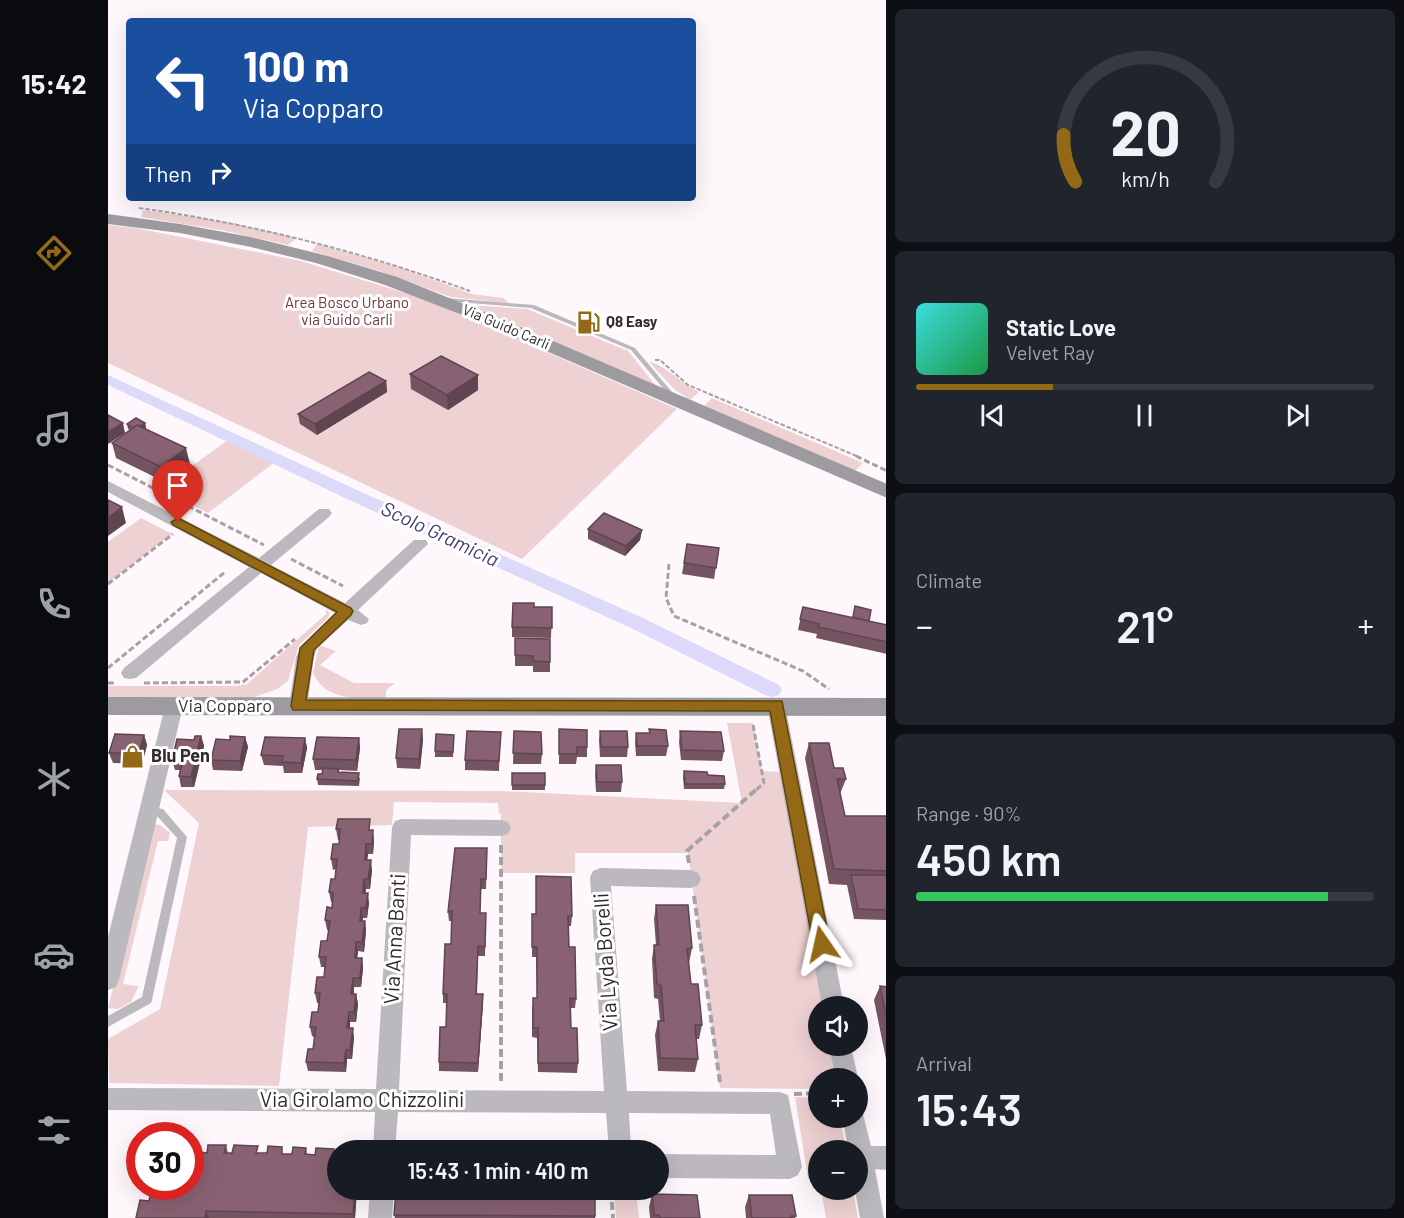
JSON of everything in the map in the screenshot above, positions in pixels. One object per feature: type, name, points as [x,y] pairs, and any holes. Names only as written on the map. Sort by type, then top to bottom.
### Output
[{"type":"main road","name":"Via Guido Carli","points":[[108,219],[185,229],[286,250],[375,275],[442,300],[886,492]]},
{"type":"main road","name":"Via Copparo","points":[[108,706],[886,705]]},
{"type":"street","points":[[108,486],[362,619]]},
{"type":"street","points":[[130,673],[324,513]]},
{"type":"street","points":[[298,706],[308,648],[420,544]]},
{"type":"street","points":[[776,705],[831,996]]},
{"type":"street","points":[[108,980],[174,706]]},
{"type":"street","name":"Via Anna Banti","points":[[384,1140],[402,827],[501,828]]},
{"type":"street","name":"Via Lyda Borelli","points":[[617,1102],[600,877],[691,879]]},
{"type":"street","name":"Via Girolamo Chizzolini","points":[[108,1099],[780,1103]]},
{"type":"street","points":[[617,1102],[619,1140]]},
{"type":"street","points":[[669,1166],[790,1167],[780,1103]]},
{"type":"street","points":[[868,1157],[886,1158]]},
{"type":"street","points":[[868,1196],[872,1218]]},
{"type":"street","points":[[380,1218],[381,1200]]},
{"type":"lane","points":[[442,300],[532,306],[633,349],[676,401]]},
{"type":"lane","points":[[840,705],[886,713]]},
{"type":"lane","points":[[108,1022],[147,1000],[182,837],[160,812],[148,811]]},
{"type":"path","points":[[108,465],[343,586]]},
{"type":"path","points":[[108,584],[175,533]]},
{"type":"path","points":[[669,564],[665,599],[667,608],[674,616],[820,681],[840,705]]},
{"type":"path","points":[[108,668],[225,572]]},
{"type":"path","points":[[723,1102],[687,851],[764,783],[753,719]]},
{"type":"path","points":[[501,828],[501,1101]]},
{"type":"path","points":[[780,1103],[796,1093],[808,1093]]},
{"type":"path","points":[[612,1200],[613,1218]]},
{"type":"green space","points":[[143,210],[233,223],[297,238],[288,245],[226,231],[141,217]]},
{"type":"green space","name":"Area Bosco Urbano via Guido Carli","points":[[108,225],[136,228],[301,261],[428,300],[677,409],[522,559],[108,363]]},
{"type":"green space","points":[[317,244],[402,268],[472,294],[504,298],[508,303],[451,297],[376,270],[312,251]]},
{"type":"green space","points":[[468,305],[527,309],[628,351],[656,386]]},
{"type":"green space","points":[[649,362],[661,366],[699,392],[690,400],[674,389]]},
{"type":"green space","points":[[712,398],[863,463],[855,471],[704,406]]},
{"type":"green space","points":[[228,440],[275,462],[208,513],[160,489]]},
{"type":"green space","points":[[141,518],[172,534],[108,583],[108,542]]},
{"type":"green space","points":[[326,609],[330,613],[328,618],[299,645],[288,681],[277,689],[252,698],[108,698],[108,686],[236,686],[247,684],[326,614]]},
{"type":"green space","points":[[319,645],[336,651],[320,665],[354,683],[395,683],[386,690],[386,698],[354,698],[335,694],[326,689],[313,673]]},
{"type":"green space","points":[[727,723],[753,723],[762,771],[783,772],[824,996],[808,996],[808,1056],[835,1056],[838,1068],[808,1068],[808,1089],[720,1088],[688,853],[575,853],[575,873],[501,873],[501,814],[499,814],[498,803],[394,802],[392,825],[308,827],[279,1086],[109,1083],[108,1039],[160,1009],[199,823],[164,790],[501,791],[742,803]]},
{"type":"green space","points":[[153,824],[160,825],[170,833],[168,841],[158,841],[123,984],[139,986],[131,1002],[118,1009],[108,1008]]},
{"type":"green space","points":[[795,1097],[808,1098],[808,1128],[842,1128],[844,1140],[808,1140],[808,1179]]},
{"type":"green space","points":[[615,1200],[637,1200],[639,1218],[616,1218]]},
{"type":"green space","points":[[823,1200],[855,1200],[858,1218],[826,1218]]},
{"type":"building","points":[[441,356],[478,375],[447,395],[410,374]]},
{"type":"building","points":[[369,372],[386,381],[315,424],[298,414]]},
{"type":"building","points":[[108,415],[123,423],[108,432]]},
{"type":"building","points":[[136,418],[145,423],[133,428],[127,424]]},
{"type":"building","points":[[137,425],[186,448],[161,467],[112,443]]},
{"type":"building","points":[[108,500],[122,507],[108,518]]},
{"type":"building","points":[[604,513],[642,530],[626,546],[588,529]]},
{"type":"building","points":[[687,544],[719,548],[716,568],[684,563]]},
{"type":"building","points":[[513,603],[534,603],[534,607],[552,607],[552,628],[512,627]]},
{"type":"building","points":[[855,606],[871,610],[869,621],[853,617]]},
{"type":"building","points":[[803,607],[886,625],[886,642],[818,627],[819,624],[800,619]]},
{"type":"building","points":[[515,638],[550,639],[550,662],[533,661],[533,656],[515,655]]},
{"type":"building","points":[[399,729],[422,729],[419,759],[396,758]]},
{"type":"building","points":[[559,729],[587,730],[587,747],[577,747],[577,754],[559,754]]},
{"type":"building","points":[[649,729],[666,730],[668,746],[637,746],[636,733],[650,733]]},
{"type":"building","points":[[467,731],[501,732],[499,761],[465,760]]},
{"type":"building","points":[[514,731],[541,732],[542,754],[513,753]]},
{"type":"building","points":[[600,731],[627,731],[628,747],[601,747]]},
{"type":"building","points":[[680,731],[721,732],[724,751],[682,750]]},
{"type":"building","points":[[115,734],[144,735],[139,753],[109,753]]},
{"type":"building","points":[[436,734],[454,735],[453,752],[435,751]]},
{"type":"building","points":[[195,736],[201,736],[191,777],[179,776],[183,760],[172,760],[177,739],[194,740]]},
{"type":"building","points":[[230,736],[245,737],[240,761],[211,760],[216,739],[230,740]]},
{"type":"building","points":[[265,737],[305,738],[301,763],[282,762],[283,756],[261,755]]},
{"type":"building","points":[[317,737],[359,738],[356,760],[313,759]]},
{"type":"building","points":[[809,743],[829,743],[834,768],[843,768],[846,779],[837,779],[845,816],[886,816],[886,871],[834,869]]},
{"type":"building","points":[[596,765],[621,765],[622,782],[597,782]]},
{"type":"building","points":[[323,768],[338,769],[338,772],[359,773],[358,781],[317,779],[318,774],[322,774]]},
{"type":"building","points":[[684,771],[707,772],[708,775],[724,776],[725,784],[685,784]]},
{"type":"building","points":[[512,773],[545,773],[545,785],[512,785]]},
{"type":"building","points":[[338,819],[370,819],[369,830],[373,830],[372,844],[366,844],[365,860],[371,860],[368,879],[364,879],[363,893],[368,893],[366,908],[361,908],[360,921],[365,921],[362,942],[356,942],[355,958],[362,958],[360,978],[353,978],[351,994],[356,994],[354,1012],[349,1012],[347,1028],[353,1028],[350,1050],[346,1050],[344,1063],[306,1062],[308,1049],[313,1049],[316,1027],[310,1027],[312,1012],[318,1012],[320,993],[315,993],[317,977],[324,977],[326,957],[319,957],[321,941],[327,941],[330,921],[325,920],[327,907],[332,908],[333,893],[329,892],[331,879],[335,879],[337,859],[331,859],[333,844],[339,844],[340,829],[336,829]]},
{"type":"building","points":[[455,848],[487,848],[486,879],[481,879],[480,913],[486,913],[485,947],[478,946],[476,994],[483,994],[478,1063],[439,1062],[440,1027],[446,1027],[447,994],[443,994],[445,944],[451,944],[452,911],[448,912]]},
{"type":"building","points":[[851,875],[886,875],[886,910],[858,909]]},
{"type":"building","points":[[536,876],[571,877],[572,916],[568,916],[569,947],[575,947],[576,999],[570,998],[571,1028],[577,1028],[578,1063],[538,1063],[538,1028],[533,1028],[533,998],[537,998],[537,947],[532,947],[532,914],[536,914]]},
{"type":"building","points":[[656,905],[688,905],[692,948],[687,949],[691,984],[698,984],[702,1025],[695,1025],[698,1059],[660,1058],[658,1021],[664,1021],[661,985],[657,984],[654,945],[659,945]]},
{"type":"building","points":[[880,986],[886,987],[886,1015]]},
{"type":"building","points":[[208,1145],[226,1145],[224,1153],[232,1153],[234,1145],[258,1146],[256,1153],[267,1153],[268,1146],[282,1147],[282,1154],[292,1154],[293,1147],[306,1148],[305,1154],[315,1155],[316,1148],[327,1149],[327,1200],[354,1200],[353,1214],[206,1211],[205,1218],[136,1218],[140,1200],[204,1200],[204,1153],[207,1153]]},
{"type":"building","points":[[669,1194],[697,1195],[700,1218],[660,1218],[659,1215],[654,1215],[653,1200],[669,1200]]},
{"type":"building","points":[[749,1195],[792,1195],[796,1216],[752,1218]]},
{"type":"building","points":[[395,1200],[595,1200],[595,1216],[394,1215]]},
{"type":"waterway","name":"Scolo Gramicia","points":[[108,379],[353,495],[637,623],[772,690]]},
{"type":"place","name":"Q8 Easy","points":[[588,322]]},
{"type":"place","name":"Blu Pen","points":[[133,756]]},
{"type":"route","points":[[178,522],[346,611],[308,648],[298,706],[776,705],[822,944]]}]
